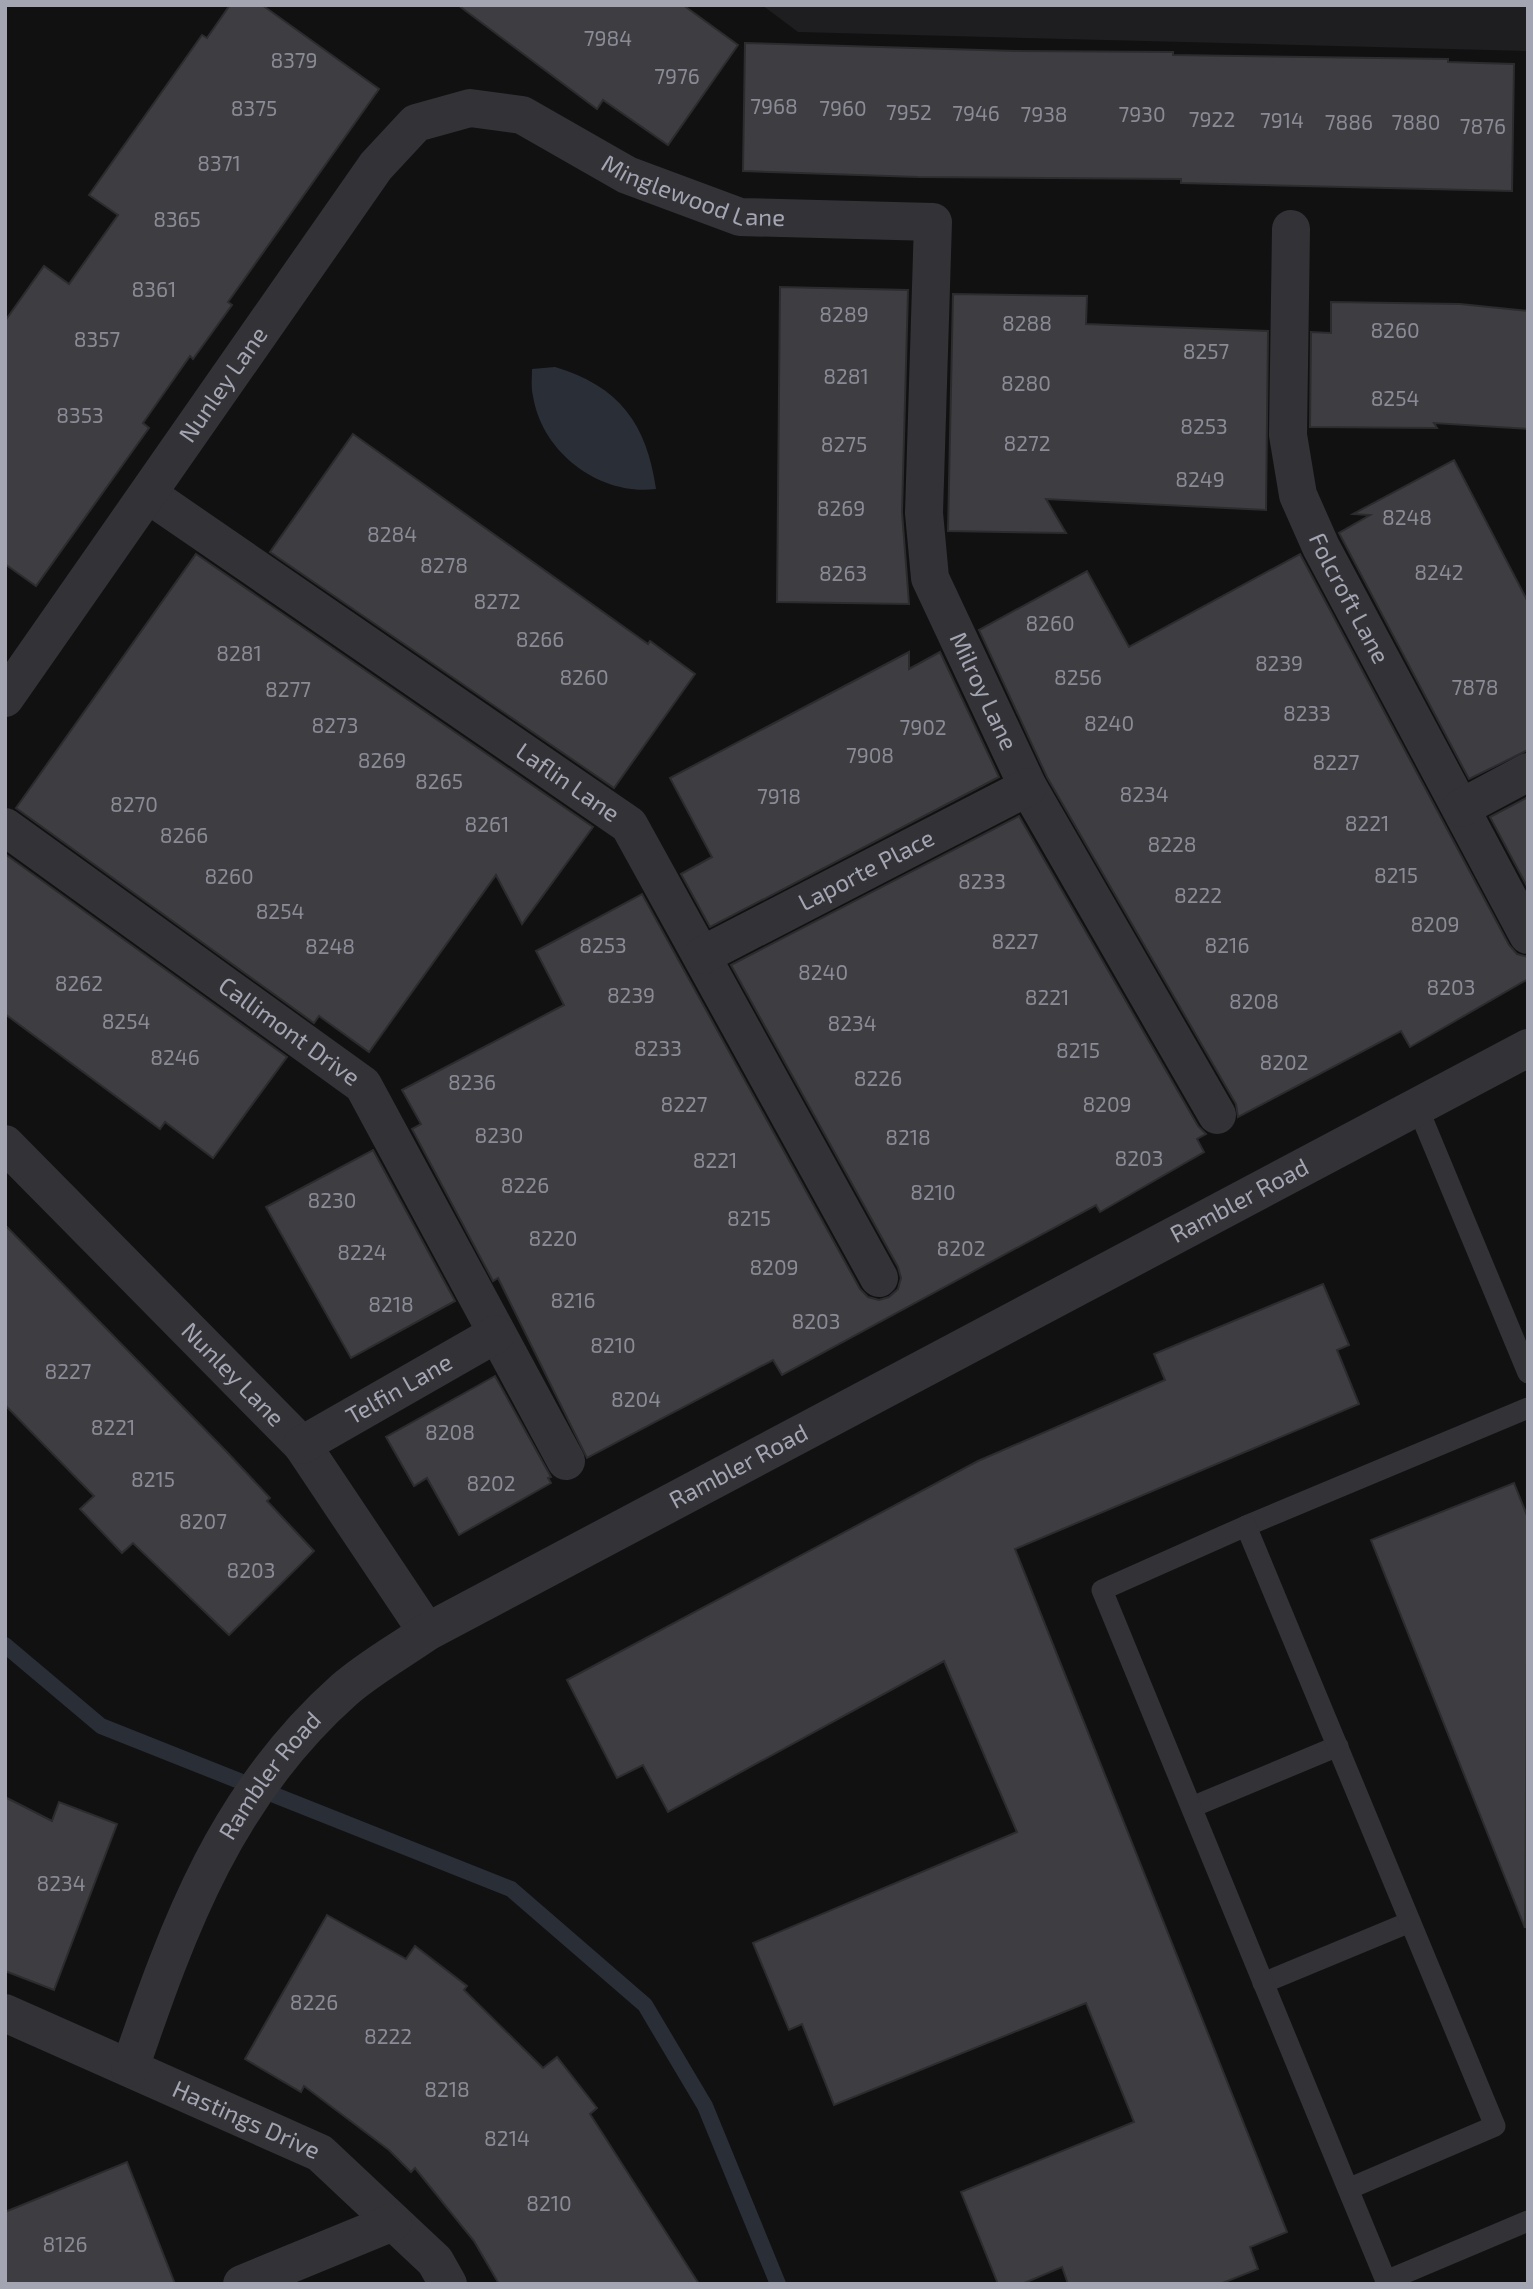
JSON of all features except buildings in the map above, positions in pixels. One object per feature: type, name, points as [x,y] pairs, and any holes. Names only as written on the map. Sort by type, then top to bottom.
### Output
[{"type":"street","name":"Minglewood Lane","points":[[470,108],[522,115],[627,175],[740,217],[933,222]]},
{"type":"street","name":"Nunley Lane","points":[[5,698],[376,166],[416,123],[470,108]]},
{"type":"street","name":"Milroy Lane","points":[[933,222],[924,513],[930,578],[1028,787],[1217,1115]]},
{"type":"street","name":"Folcroft Lane","points":[[1292,229],[1288,435],[1298,495],[1321,547],[1528,935]]},
{"type":"street","name":"Laflin Lane","points":[[149,495],[629,825],[879,1278]]},
{"type":"street","points":[[1461,808],[1528,772]]},
{"type":"street","name":"Laporte Place","points":[[703,955],[1028,787]]},
{"type":"street","name":"Callimont Drive","points":[[5,827],[363,1084],[566,1461]]},
{"type":"street","name":"Rambler Road","points":[[130,2068],[187,1913],[241,1808],[301,1735],[345,1689],[427,1632],[1528,1048]]},
{"type":"street","name":"Nunley Lane","points":[[5,1144],[302,1445],[427,1632]]},
{"type":"street","name":"Telfin Lane","points":[[302,1445],[496,1334]]},
{"type":"street","name":"Hastings Drive","points":[[5,2013],[320,2153],[435,2261],[448,2284]]},
{"type":"street","points":[[242,2284],[393,2222]]},
{"type":"lane","points":[[1417,1106],[1528,1373]]},
{"type":"lane","points":[[1528,1408],[1246,1526],[1102,1590],[1386,2281],[1528,2221]]},
{"type":"lane","points":[[1246,1526],[1494,2126],[1348,2189]]},
{"type":"lane","points":[[1192,1807],[1338,1746]]},
{"type":"lane","points":[[1263,1983],[1410,1922]]},
{"type":"shaded area","points":[[762,5],[1528,5],[1528,51],[798,32]]},
{"type":"shaded area","points":[[555,367],[597,385],[626,411],[645,445],[656,489],[635,489],[595,478],[561,452],[548,436],[539,417],[532,390],[532,369]]},
{"type":"waterway","points":[[5,1645],[101,1726],[511,1889],[645,2005],[705,2106],[778,2284]]}]
